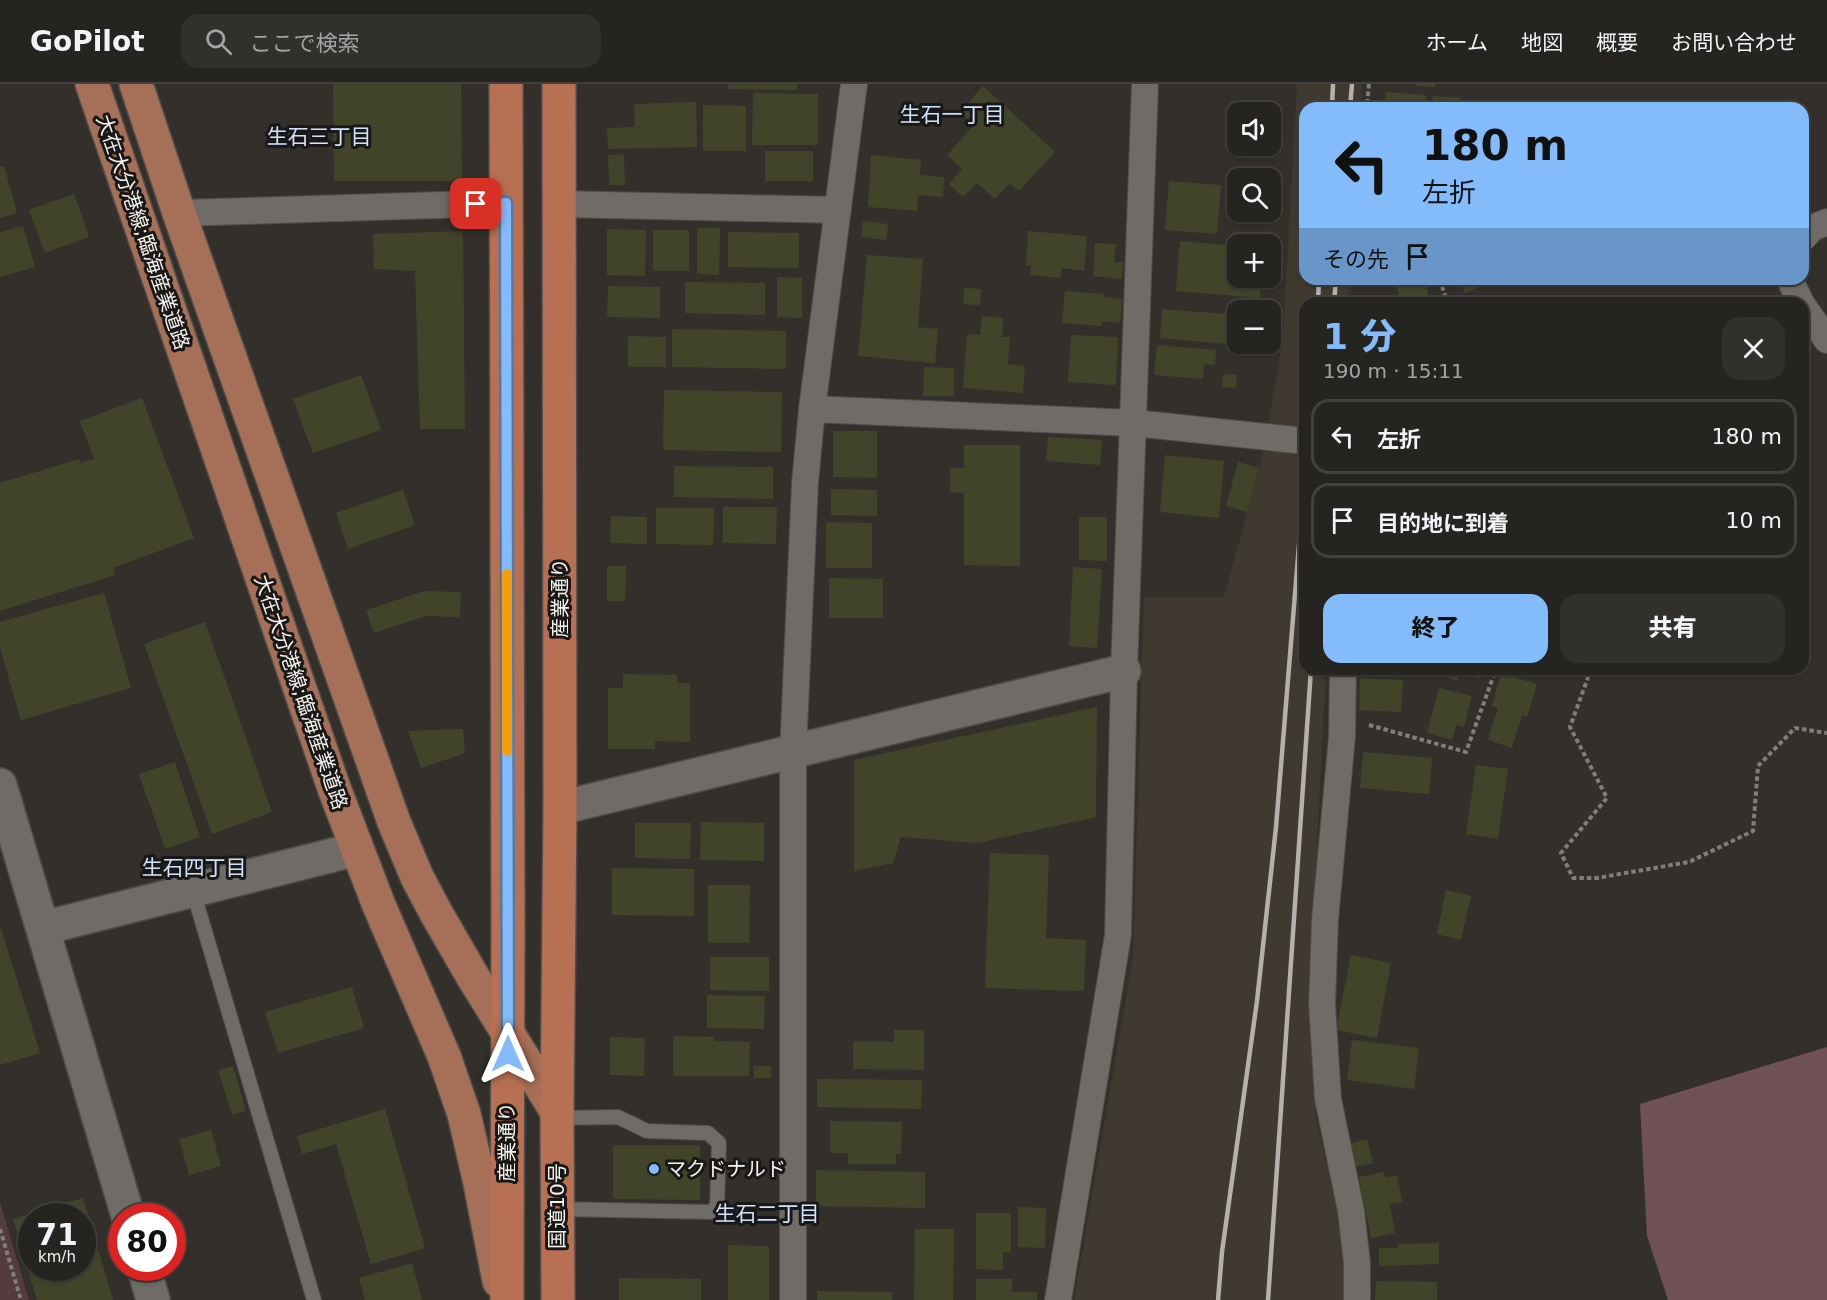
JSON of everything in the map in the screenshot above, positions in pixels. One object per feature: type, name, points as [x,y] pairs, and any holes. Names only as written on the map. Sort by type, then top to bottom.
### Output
[{"type":"highway","name":"産業通り","points":[[505,1300],[508,1031],[506,84]]},
{"type":"highway","name":"産業通り","points":[[557,1116],[560,808],[559,84]]},
{"type":"highway","name":"国道10号","points":[[557,1116],[558,1300]]},
{"type":"main road","name":"大在大分港線;臨海産業道路","points":[[92,84],[326,765],[357,849],[444,1056],[464,1114],[505,1300]]},
{"type":"main road","name":"大在大分港線;臨海産業道路","points":[[136,84],[179,213],[394,822],[417,877],[435,911],[557,1116]]},
{"type":"street","points":[[792,1300],[793,752],[805,483],[812,409],[854,84]]},
{"type":"street","points":[[1058,1300],[1118,936],[1124,671],[1145,84]]},
{"type":"street","points":[[179,213],[506,203]]},
{"type":"street","points":[[560,204],[838,210]]},
{"type":"street","points":[[1809,231],[1827,222]]},
{"type":"street","points":[[1809,315],[1827,340]]},
{"type":"street","points":[[812,409],[1134,423],[1299,440]]},
{"type":"street","points":[[560,808],[1124,671]]},
{"type":"street","points":[[1343,675],[1342,718],[1325,920],[1322,1004],[1328,1099],[1351,1211],[1357,1263],[1357,1300]]},
{"type":"street","points":[[0,785],[125,1203]]},
{"type":"street","points":[[43,928],[357,849]]},
{"type":"street","points":[[148,1281],[153,1300]]},
{"type":"lane","points":[[193,890],[314,1300]]},
{"type":"lane","points":[[557,1116],[618,1117],[648,1131],[708,1133],[719,1143],[717,1206],[711,1212],[557,1209]]},
{"type":"path","points":[[1367,102],[1370,84]]},
{"type":"path","points":[[1342,718],[1466,752],[1495,675]]},
{"type":"path","points":[[1589,675],[1570,727],[1606,798],[1561,853],[1573,878],[1597,878],[1689,862],[1753,831],[1758,766],[1794,728],[1827,734]]},
{"type":"path","points":[[0,1229],[21,1300]]},
{"type":"shaded area","points":[[1297,84],[1362,84],[1360,102],[1299,102],[1299,285],[1349,285],[1348,297],[1299,297],[1299,675],[1326,675],[1310,983],[1316,1118],[1345,1246],[1347,1300],[1074,1300],[1133,957],[1144,597],[1224,597],[1263,454],[1281,351]]},
{"type":"shaded area","points":[[1827,1047],[1827,1300],[1668,1300],[1647,1236],[1640,1104]]},
{"type":"shaded area","points":[[0,1202],[18,1263],[18,1281],[23,1281],[29,1300],[0,1300]]},
{"type":"building","points":[[333,84],[461,84],[462,181],[334,181]]},
{"type":"building","points":[[728,84],[797,84],[797,90],[728,89]]},
{"type":"building","points":[[1416,84],[1435,84],[1435,87],[1416,86]]},
{"type":"building","points":[[983,86],[1055,152],[1019,191],[1010,183],[995,199],[977,183],[963,197],[949,184],[962,169],[947,155],[974,125],[960,112]]},
{"type":"building","points":[[1386,92],[1426,95],[1425,102],[1385,102]]},
{"type":"building","points":[[753,93],[818,94],[818,145],[752,145]]},
{"type":"building","points":[[1433,96],[1461,98],[1461,102],[1432,102]]},
{"type":"building","points":[[696,102],[697,147],[608,149],[607,128],[635,127],[634,104]]},
{"type":"building","points":[[703,105],[746,106],[746,151],[703,151]]},
{"type":"building","points":[[765,151],[813,151],[813,181],[765,181]]},
{"type":"building","points":[[624,154],[625,185],[609,185],[608,155]]},
{"type":"building","points":[[871,155],[921,160],[920,175],[944,177],[943,197],[918,195],[917,211],[868,207]]},
{"type":"building","points":[[4,166],[17,213],[0,218],[0,167]]},
{"type":"building","points":[[1169,181],[1221,185],[1217,234],[1165,230]]},
{"type":"building","points":[[74,194],[89,237],[45,253],[29,210]]},
{"type":"building","points":[[863,221],[888,224],[886,240],[861,237]]},
{"type":"building","points":[[23,226],[35,267],[0,277],[0,232]]},
{"type":"building","points":[[697,228],[720,228],[719,275],[697,274]]},
{"type":"building","points":[[607,229],[646,230],[645,276],[607,275]]},
{"type":"building","points":[[653,230],[689,230],[689,271],[653,271]]},
{"type":"building","points":[[463,231],[465,429],[420,429],[415,271],[374,269],[373,234]]},
{"type":"building","points":[[1028,231],[1087,236],[1084,271],[1061,268],[1061,278],[1030,275],[1031,266],[1026,266]]},
{"type":"building","points":[[728,232],[799,233],[799,268],[728,267]]},
{"type":"building","points":[[1180,241],[1227,245],[1227,288],[1260,288],[1260,298],[1176,291]]},
{"type":"building","points":[[1095,243],[1116,244],[1114,262],[1123,262],[1122,279],[1093,276]]},
{"type":"building","points":[[867,255],[923,259],[918,327],[938,329],[935,363],[858,356]]},
{"type":"building","points":[[777,277],[802,278],[802,318],[777,317]]},
{"type":"building","points":[[685,282],[765,283],[765,315],[685,313]]},
{"type":"building","points":[[1397,285],[1426,285],[1429,297],[1399,297]]},
{"type":"building","points":[[1462,285],[1483,285],[1465,293]]},
{"type":"building","points":[[608,286],[660,287],[660,318],[607,317]]},
{"type":"building","points":[[964,288],[981,289],[980,305],[963,304]]},
{"type":"building","points":[[1065,291],[1104,294],[1104,297],[1122,299],[1120,323],[1102,321],[1102,326],[1062,323]]},
{"type":"building","points":[[1162,309],[1227,314],[1227,344],[1160,338]]},
{"type":"building","points":[[982,316],[1003,318],[1002,337],[1010,337],[1008,364],[1025,366],[1023,393],[963,388],[967,334],[980,335]]},
{"type":"building","points":[[672,329],[786,331],[786,369],[672,367]]},
{"type":"building","points":[[1071,335],[1118,337],[1116,385],[1068,382]]},
{"type":"building","points":[[628,336],[666,337],[666,367],[628,367]]},
{"type":"building","points":[[1157,345],[1216,350],[1215,365],[1204,364],[1203,379],[1154,375]]},
{"type":"building","points":[[924,367],[954,368],[954,396],[923,396]]},
{"type":"building","points":[[1223,374],[1237,375],[1236,388],[1222,387]]},
{"type":"building","points":[[361,375],[381,430],[313,453],[293,399]]},
{"type":"building","points":[[664,390],[782,392],[781,452],[663,450]]},
{"type":"building","points":[[142,398],[194,538],[113,568],[115,575],[0,611],[0,483],[79,459],[80,463],[94,459],[80,421]]},
{"type":"building","points":[[833,431],[877,431],[877,478],[833,477]]},
{"type":"building","points":[[1048,437],[1102,440],[1100,465],[1046,461]]},
{"type":"building","points":[[964,445],[1020,445],[1020,566],[964,565],[964,493],[950,492],[950,468],[964,468]]},
{"type":"building","points":[[1165,455],[1224,461],[1219,518],[1160,512]]},
{"type":"building","points":[[1238,462],[1259,468],[1247,512],[1226,506]]},
{"type":"building","points":[[674,466],[773,467],[773,499],[674,497]]},
{"type":"building","points":[[831,489],[877,490],[877,516],[831,515]]},
{"type":"building","points":[[403,490],[415,525],[348,549],[336,513]]},
{"type":"building","points":[[723,507],[777,507],[776,544],[723,543]]},
{"type":"building","points":[[656,508],[714,508],[713,545],[656,544]]},
{"type":"building","points":[[611,516],[647,517],[647,544],[610,543]]},
{"type":"building","points":[[1079,517],[1107,517],[1107,561],[1079,560]]},
{"type":"building","points":[[826,522],[872,523],[872,568],[826,568]]},
{"type":"building","points":[[607,566],[626,566],[625,601],[607,601]]},
{"type":"building","points":[[1073,567],[1102,569],[1097,648],[1069,646]]},
{"type":"building","points":[[829,578],[883,579],[883,618],[829,618]]},
{"type":"building","points":[[424,591],[461,592],[460,617],[426,616],[374,633],[366,610]]},
{"type":"building","points":[[104,593],[131,688],[21,720],[0,648],[0,622]]},
{"type":"building","points":[[205,622],[272,812],[212,834],[144,644]]},
{"type":"building","points":[[623,674],[677,675],[677,683],[690,683],[690,742],[655,741],[655,749],[608,749],[608,688],[623,688]]},
{"type":"building","points":[[1442,675],[1459,675],[1457,681]]},
{"type":"building","points":[[1500,675],[1537,684],[1527,717],[1522,715],[1512,748],[1488,740],[1498,708],[1492,706]]},
{"type":"building","points":[[1360,678],[1403,680],[1401,712],[1359,710]]},
{"type":"building","points":[[1439,688],[1472,696],[1464,727],[1456,725],[1452,740],[1427,733]]},
{"type":"building","points":[[1097,707],[1096,817],[977,843],[901,837],[893,863],[854,871],[854,760]]},
{"type":"building","points":[[463,729],[465,753],[421,768],[408,731]]},
{"type":"building","points":[[1363,752],[1432,758],[1429,794],[1360,788]]},
{"type":"building","points":[[175,762],[200,837],[165,849],[139,774]]},
{"type":"building","points":[[1476,765],[1508,769],[1498,839],[1466,834]]},
{"type":"building","points":[[701,822],[764,823],[764,861],[700,860]]},
{"type":"building","points":[[635,823],[691,823],[690,859],[635,858]]},
{"type":"building","points":[[990,853],[1049,855],[1046,938],[1086,940],[1084,991],[985,988]]},
{"type":"building","points":[[612,868],[694,869],[694,916],[612,915]]},
{"type":"building","points":[[708,885],[750,885],[749,943],[708,943]]},
{"type":"building","points":[[1446,890],[1471,896],[1461,940],[1437,934]]},
{"type":"building","points":[[0,926],[40,1053],[0,1065]]},
{"type":"building","points":[[1351,955],[1391,963],[1377,1038],[1336,1030]]},
{"type":"building","points":[[710,957],[769,957],[769,991],[710,990]]},
{"type":"building","points":[[352,987],[364,1028],[278,1053],[265,1012]]},
{"type":"building","points":[[707,995],[765,996],[764,1029],[707,1028]]},
{"type":"building","points":[[894,1030],[924,1030],[924,1070],[853,1069],[853,1041],[894,1042]]},
{"type":"building","points":[[673,1036],[714,1037],[714,1041],[750,1042],[749,1076],[673,1076]]},
{"type":"building","points":[[610,1037],[645,1038],[644,1076],[610,1075]]},
{"type":"building","points":[[1352,1040],[1419,1048],[1414,1089],[1347,1080]]},
{"type":"building","points":[[233,1066],[246,1111],[232,1115],[218,1070]]},
{"type":"building","points":[[753,1066],[771,1066],[771,1078],[754,1078]]},
{"type":"building","points":[[817,1079],[922,1080],[921,1109],[817,1107]]},
{"type":"building","points":[[385,1109],[425,1248],[371,1264],[336,1144],[302,1154],[297,1136]]},
{"type":"building","points":[[830,1121],[902,1122],[901,1154],[896,1154],[896,1164],[848,1164],[848,1153],[830,1153]]},
{"type":"building","points":[[211,1130],[221,1166],[189,1175],[179,1139]]},
{"type":"building","points":[[1367,1139],[1373,1163],[1355,1167],[1349,1144]]},
{"type":"building","points":[[613,1145],[700,1145],[700,1200],[613,1199]]},
{"type":"building","points":[[816,1170],[925,1172],[925,1208],[816,1206]]},
{"type":"building","points":[[1384,1172],[1385,1178],[1397,1175],[1402,1202],[1390,1204],[1395,1233],[1371,1238],[1359,1177]]},
{"type":"building","points":[[83,1198],[84,1203],[66,1203]]},
{"type":"building","points":[[1018,1207],[1046,1208],[1045,1248],[1018,1247]]},
{"type":"building","points":[[976,1213],[1011,1213],[1011,1252],[1003,1252],[1003,1270],[976,1269]]},
{"type":"building","points":[[18,1218],[18,1236],[13,1219]]},
{"type":"building","points":[[915,1229],[954,1229],[953,1300],[914,1300]]},
{"type":"building","points":[[96,1242],[113,1300],[37,1300],[31,1281],[96,1281]]},
{"type":"building","points":[[1439,1243],[1439,1264],[1379,1266],[1379,1248],[1398,1248],[1398,1244]]},
{"type":"building","points":[[728,1245],[769,1246],[769,1300],[728,1300]]},
{"type":"building","points":[[412,1263],[422,1300],[365,1300],[359,1278]]},
{"type":"building","points":[[619,1278],[701,1279],[701,1300],[619,1300]]},
{"type":"building","points":[[976,1279],[1012,1279],[1012,1292],[1037,1292],[1037,1300],[976,1300]]},
{"type":"building","points":[[1376,1281],[1437,1282],[1437,1300],[1375,1300]]},
{"type":"building","points":[[817,1291],[892,1292],[892,1300],[817,1300]]},
{"type":"railway","points":[[1332,102],[1333,84]]},
{"type":"railway","points":[[1350,102],[1352,84]]},
{"type":"railway","points":[[1318,297],[1319,285]]},
{"type":"railway","points":[[1334,297],[1336,285]]},
{"type":"railway","points":[[1218,1300],[1222,1252],[1257,1001],[1276,827],[1299,545]]},
{"type":"railway","points":[[1268,1300],[1311,675]]},
{"type":"slow traffic","points":[[507,574],[507,751]]},
{"type":"place","name":"マクドナルド","points":[[654,1169]]},
{"type":"district","name":"生石一丁目","points":[[952,115]]},
{"type":"district","name":"生石三丁目","points":[[319,137]]},
{"type":"district","name":"生石四丁目","points":[[194,868]]},
{"type":"district","name":"生石二丁目","points":[[767,1214]]},
{"type":"route","points":[[476,204],[506,203],[508,1054]]}]
